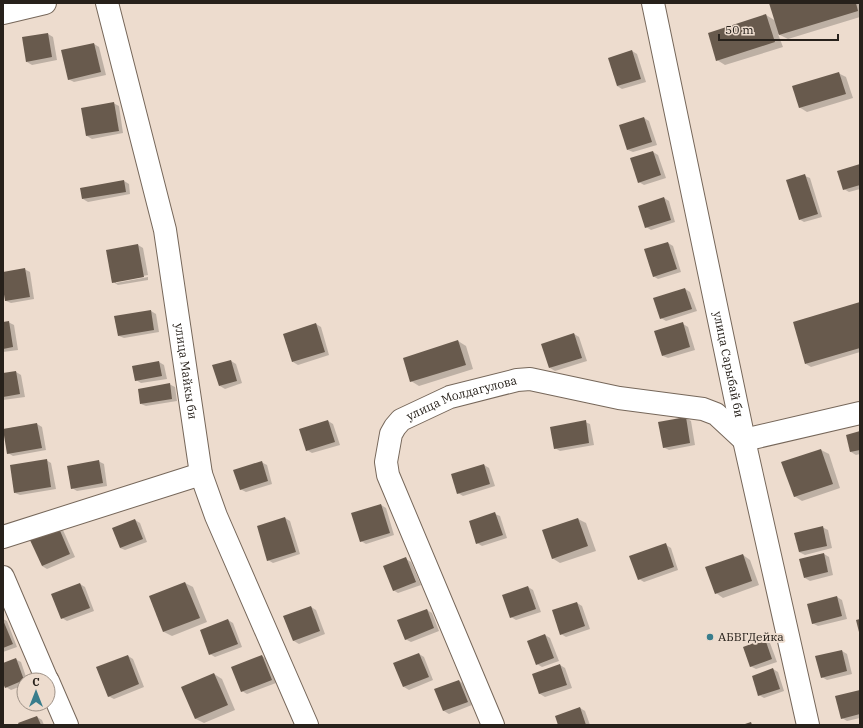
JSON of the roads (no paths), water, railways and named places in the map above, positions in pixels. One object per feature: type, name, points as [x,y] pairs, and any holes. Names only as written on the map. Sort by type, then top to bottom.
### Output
[{"type":"street","points":[[3,13],[45,3]]},
{"type":"street","name":"улица Майкы би","points":[[107,3],[165,230],[201,474],[216,516],[306,725]]},
{"type":"street","name":"улица Сарыбай би","points":[[653,3],[744,440],[808,725]]},
{"type":"street","name":"улица Молдагулова","points":[[493,725],[388,475],[386,462],[391,434],[401,420],[450,397],[517,380],[530,379],[619,398],[703,409],[716,414],[744,440]]},
{"type":"street","points":[[744,440],[860,413]]},
{"type":"street","points":[[3,537],[201,474]]},
{"type":"street","points":[[3,577],[44,672]]},
{"type":"street","points":[[56,700],[67,725]]},
{"type":"place","name":"АБВГДейка","points":[[710,637]]}]
